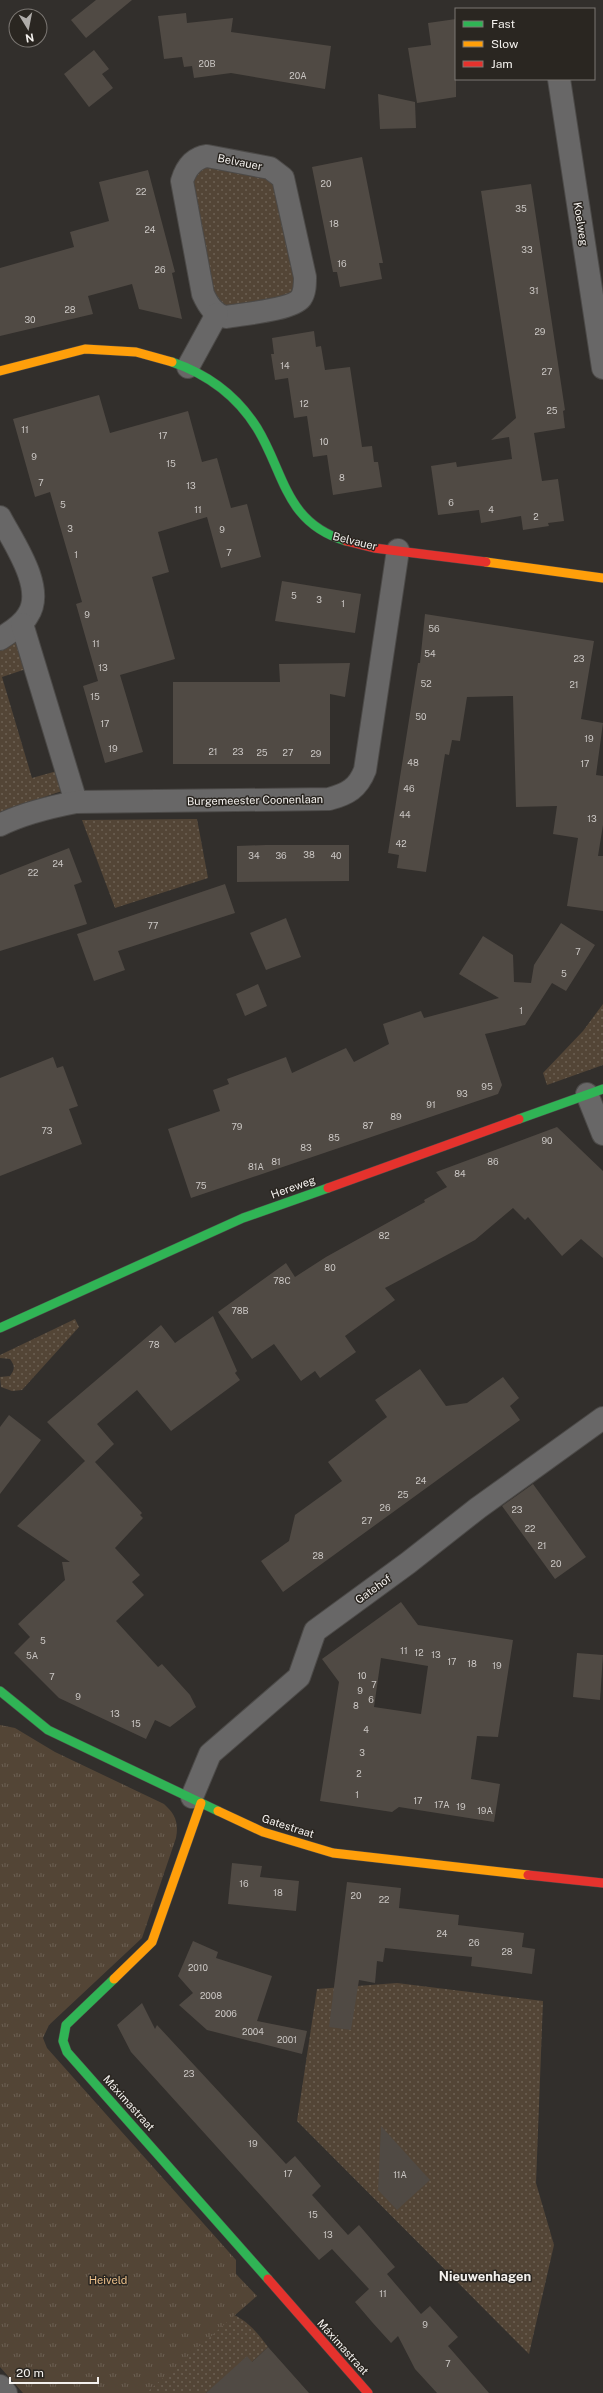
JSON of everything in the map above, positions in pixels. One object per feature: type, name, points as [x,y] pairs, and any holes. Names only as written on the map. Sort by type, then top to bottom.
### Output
[{"type":"street","name":"Koelweg","points":[[558,80],[603,368]]},
{"type":"street","name":"Belvauer","points":[[207,156],[270,168],[279,173],[286,185],[305,277],[305,286],[301,298],[291,304],[226,317],[217,314],[207,304],[203,294],[182,190],[184,174],[189,167],[194,161],[207,156]]},
{"type":"street","points":[[188,367],[217,314]]},
{"type":"street","name":"Belvauer","points":[[0,371],[87,348],[138,352],[163,357],[188,367],[232,399],[256,428],[287,496],[303,517],[318,529],[337,539],[398,550],[603,578]]},
{"type":"street","points":[[0,516],[32,582],[34,594],[32,607],[22,624],[0,639]]},
{"type":"street","name":"Burgemeester Coonenlaan","points":[[0,825],[14,818],[45,808],[76,802],[328,799],[352,790],[360,782],[366,770],[398,550]]},
{"type":"street","points":[[22,624],[76,802]]},
{"type":"street","points":[[595,1092],[603,1134]]},
{"type":"street","name":"Hereweg","points":[[0,1328],[243,1218],[595,1092]]},
{"type":"street","name":"Gatehof","points":[[196,1800],[210,1754],[300,1677],[315,1631],[408,1563],[478,1508],[603,1418]]},
{"type":"street","name":"Gatestraat","points":[[0,1691],[48,1730],[263,1832],[333,1853],[603,1883]]},
{"type":"street","name":"Máximastraat","points":[[196,1800],[152,1942],[66,2025],[63,2041],[67,2052],[368,2393]]},
{"type":"street","points":[[0,2386],[6,2393]]},
{"type":"green space","points":[[204,165],[275,180],[297,274],[293,291],[283,298],[224,306],[212,295],[191,179]]},
{"type":"green space","points":[[16,640],[26,669],[2,677],[32,778],[57,771],[62,791],[0,812],[0,651]]},
{"type":"green space","points":[[197,819],[208,878],[115,908],[82,820]]},
{"type":"green space","points":[[603,1004],[603,1065],[547,1085],[543,1073],[583,1031]]},
{"type":"green space","points":[[75,1319],[79,1327],[22,1390],[12,1391],[1,1387],[0,1377],[10,1376],[14,1368],[10,1359],[0,1358],[0,1355]]},
{"type":"green space","name":"Heiveld","points":[[0,1725],[15,1728],[55,1752],[164,1804],[171,1811],[177,1827],[176,1838],[142,1938],[49,2025],[43,2038],[47,2048],[236,2260],[236,2274],[257,2296],[146,2393],[23,2393],[0,2367]]},
{"type":"green space","points":[[397,1983],[543,2001],[536,2183],[554,2245],[529,2354],[297,2121],[317,1989]]},
{"type":"green space","points":[[220,2309],[229,2312],[248,2324],[268,2347],[252,2362],[206,2393],[109,2393]]},
{"type":"building","points":[[96,0],[132,0],[86,38],[71,20]]},
{"type":"building","points":[[186,13],[187,23],[233,18],[231,32],[331,46],[325,89],[231,73],[194,78],[192,66],[184,67],[182,57],[164,59],[158,16]]},
{"type":"building","points":[[455,19],[456,97],[417,103],[408,48],[431,45],[428,23]]},
{"type":"building","points":[[94,50],[109,69],[102,74],[113,88],[89,107],[64,74]]},
{"type":"building","points":[[378,94],[415,102],[416,128],[380,129]]},
{"type":"building","points":[[362,157],[383,263],[379,263],[382,279],[340,287],[337,272],[333,272],[312,167]]},
{"type":"building","points":[[148,170],[175,272],[172,273],[182,319],[139,309],[132,284],[88,296],[93,314],[0,336],[0,268],[74,247],[70,232],[109,221],[99,182]]},
{"type":"building","points":[[531,184],[565,410],[563,411],[565,428],[534,433],[542,481],[558,479],[564,521],[548,523],[549,526],[523,530],[521,516],[481,523],[479,510],[438,515],[431,466],[456,462],[457,467],[512,459],[509,437],[491,440],[516,418],[481,191]]},
{"type":"building","points":[[314,331],[316,347],[321,346],[325,370],[350,367],[362,447],[372,446],[374,462],[378,462],[382,487],[333,495],[327,455],[313,457],[307,416],[294,418],[288,378],[275,380],[271,354],[274,354],[272,338]]},
{"type":"building","points":[[99,395],[110,433],[188,411],[202,462],[217,458],[231,508],[247,504],[261,557],[221,568],[207,517],[158,532],[169,572],[152,577],[175,659],[120,675],[143,752],[105,763],[83,686],[98,681],[76,604],[82,602],[50,492],[35,497],[13,419]]},
{"type":"building","points":[[282,581],[361,594],[355,633],[275,621]]},
{"type":"building","points":[[425,614],[594,641],[581,719],[603,723],[596,775],[603,776],[603,825],[598,856],[603,856],[603,911],[567,906],[578,838],[553,834],[557,806],[516,807],[513,696],[467,697],[460,741],[452,740],[449,755],[445,754],[426,872],[397,868],[399,855],[388,853],[418,663],[420,663]]},
{"type":"building","points":[[350,663],[345,697],[330,694],[330,764],[173,764],[173,682],[280,682],[279,664]]},
{"type":"building","points":[[349,845],[349,881],[237,882],[237,846]]},
{"type":"building","points":[[69,848],[82,882],[74,885],[87,924],[0,951],[0,875]]},
{"type":"building","points":[[225,884],[235,913],[118,951],[125,970],[94,981],[77,934]]},
{"type":"building","points":[[286,918],[301,957],[266,970],[250,933]]},
{"type":"building","points":[[561,923],[595,945],[566,991],[552,983],[525,1025],[485,1034],[502,1085],[498,1094],[191,1198],[168,1129],[220,1111],[213,1090],[229,1084],[227,1079],[286,1057],[292,1073],[346,1048],[354,1062],[389,1044],[383,1024],[421,1011],[424,1018],[499,998],[459,974],[483,936],[513,955],[514,982],[531,983],[534,965]]},
{"type":"building","points":[[258,984],[267,1006],[245,1016],[236,994]]},
{"type":"building","points":[[53,1057],[57,1068],[63,1066],[78,1106],[69,1109],[82,1144],[0,1176],[0,1078]]},
{"type":"building","points":[[557,1127],[603,1171],[603,1258],[581,1239],[562,1256],[528,1217],[525,1220],[513,1208],[475,1240],[385,1288],[395,1300],[345,1336],[356,1352],[320,1378],[315,1371],[301,1381],[274,1344],[252,1359],[218,1312],[286,1263],[295,1277],[326,1257],[425,1202],[424,1200],[447,1187],[436,1172]]},
{"type":"building","points":[[213,1316],[237,1371],[235,1373],[240,1380],[171,1431],[137,1390],[97,1424],[114,1444],[95,1462],[142,1513],[140,1515],[143,1518],[115,1548],[140,1575],[132,1582],[144,1595],[116,1621],[158,1667],[162,1664],[190,1695],[196,1707],[170,1727],[155,1720],[146,1739],[59,1698],[14,1653],[30,1637],[18,1624],[65,1580],[62,1562],[70,1562],[17,1526],[85,1461],[47,1422],[161,1325],[175,1343]]},
{"type":"building","points":[[420,1369],[446,1406],[467,1403],[503,1377],[519,1398],[510,1406],[520,1420],[283,1592],[261,1561],[289,1541],[295,1515],[342,1481],[328,1462],[387,1417],[375,1400]]},
{"type":"building","points":[[9,1415],[41,1440],[0,1494],[0,1427]]},
{"type":"building","points":[[533,1484],[586,1557],[555,1579],[502,1506]]},
{"type":"building","points":[[401,1602],[418,1625],[513,1640],[498,1737],[477,1736],[471,1779],[500,1784],[494,1822],[399,1807],[392,1812],[320,1801],[339,1682],[322,1659]],"holes":[[[381,1658],[428,1666],[421,1714],[374,1707]]]},
{"type":"building","points":[[577,1653],[603,1655],[600,1700],[573,1697]]},
{"type":"building","points":[[232,1863],[262,1866],[260,1877],[299,1881],[296,1911],[228,1904]]},
{"type":"building","points":[[347,1882],[401,1888],[399,1908],[459,1915],[458,1925],[524,1933],[522,1947],[535,1949],[532,1974],[471,1966],[472,1957],[385,1948],[383,1962],[377,1961],[375,1983],[359,1980],[351,2030],[329,2027]]},
{"type":"building","points":[[193,1941],[218,1952],[216,1958],[272,1976],[257,2021],[307,2031],[302,2054],[207,2030],[179,2005],[193,1993],[178,1976]]},
{"type":"building","points":[[142,2003],[155,2029],[157,2025],[286,2164],[295,2156],[321,2186],[312,2195],[348,2235],[359,2225],[395,2267],[387,2274],[421,2314],[430,2306],[458,2337],[448,2346],[489,2393],[437,2393],[415,2369],[398,2336],[391,2343],[355,2302],[369,2289],[332,2249],[319,2260],[131,2052],[117,2025]]},
{"type":"building","points":[[381,2126],[430,2180],[397,2210],[378,2190]]},
{"type":"building","points":[[268,2347],[309,2393],[206,2393],[247,2356],[252,2362]]},
{"type":"traffic: fast","points":[[172,362],[197,373],[231,396],[249,416],[257,428],[289,495],[298,509],[310,522],[326,533],[346,541]]},
{"type":"traffic: fast","points":[[519,1119],[603,1089]]},
{"type":"traffic: fast","points":[[0,1328],[243,1218],[328,1188]]},
{"type":"traffic: fast","points":[[0,1691],[48,1730],[218,1811]]},
{"type":"traffic: fast","points":[[114,1979],[66,2025],[63,2041],[67,2052],[268,2279]]},
{"type":"traffic: slow","points":[[0,371],[85,349],[136,352],[172,362]]},
{"type":"traffic: slow","points":[[486,562],[603,578]]},
{"type":"traffic: slow","points":[[114,1979],[152,1942],[201,1803]]},
{"type":"traffic: slow","points":[[218,1811],[263,1832],[333,1853],[528,1875]]},
{"type":"traffic: jam","points":[[346,541],[374,548],[486,562]]},
{"type":"traffic: jam","points":[[328,1188],[519,1119]]},
{"type":"traffic: jam","points":[[528,1875],[603,1883]]},
{"type":"traffic: jam","points":[[268,2279],[368,2393]]},
{"type":"district","name":"Nieuwenhagen","points":[[485,2276]]}]
